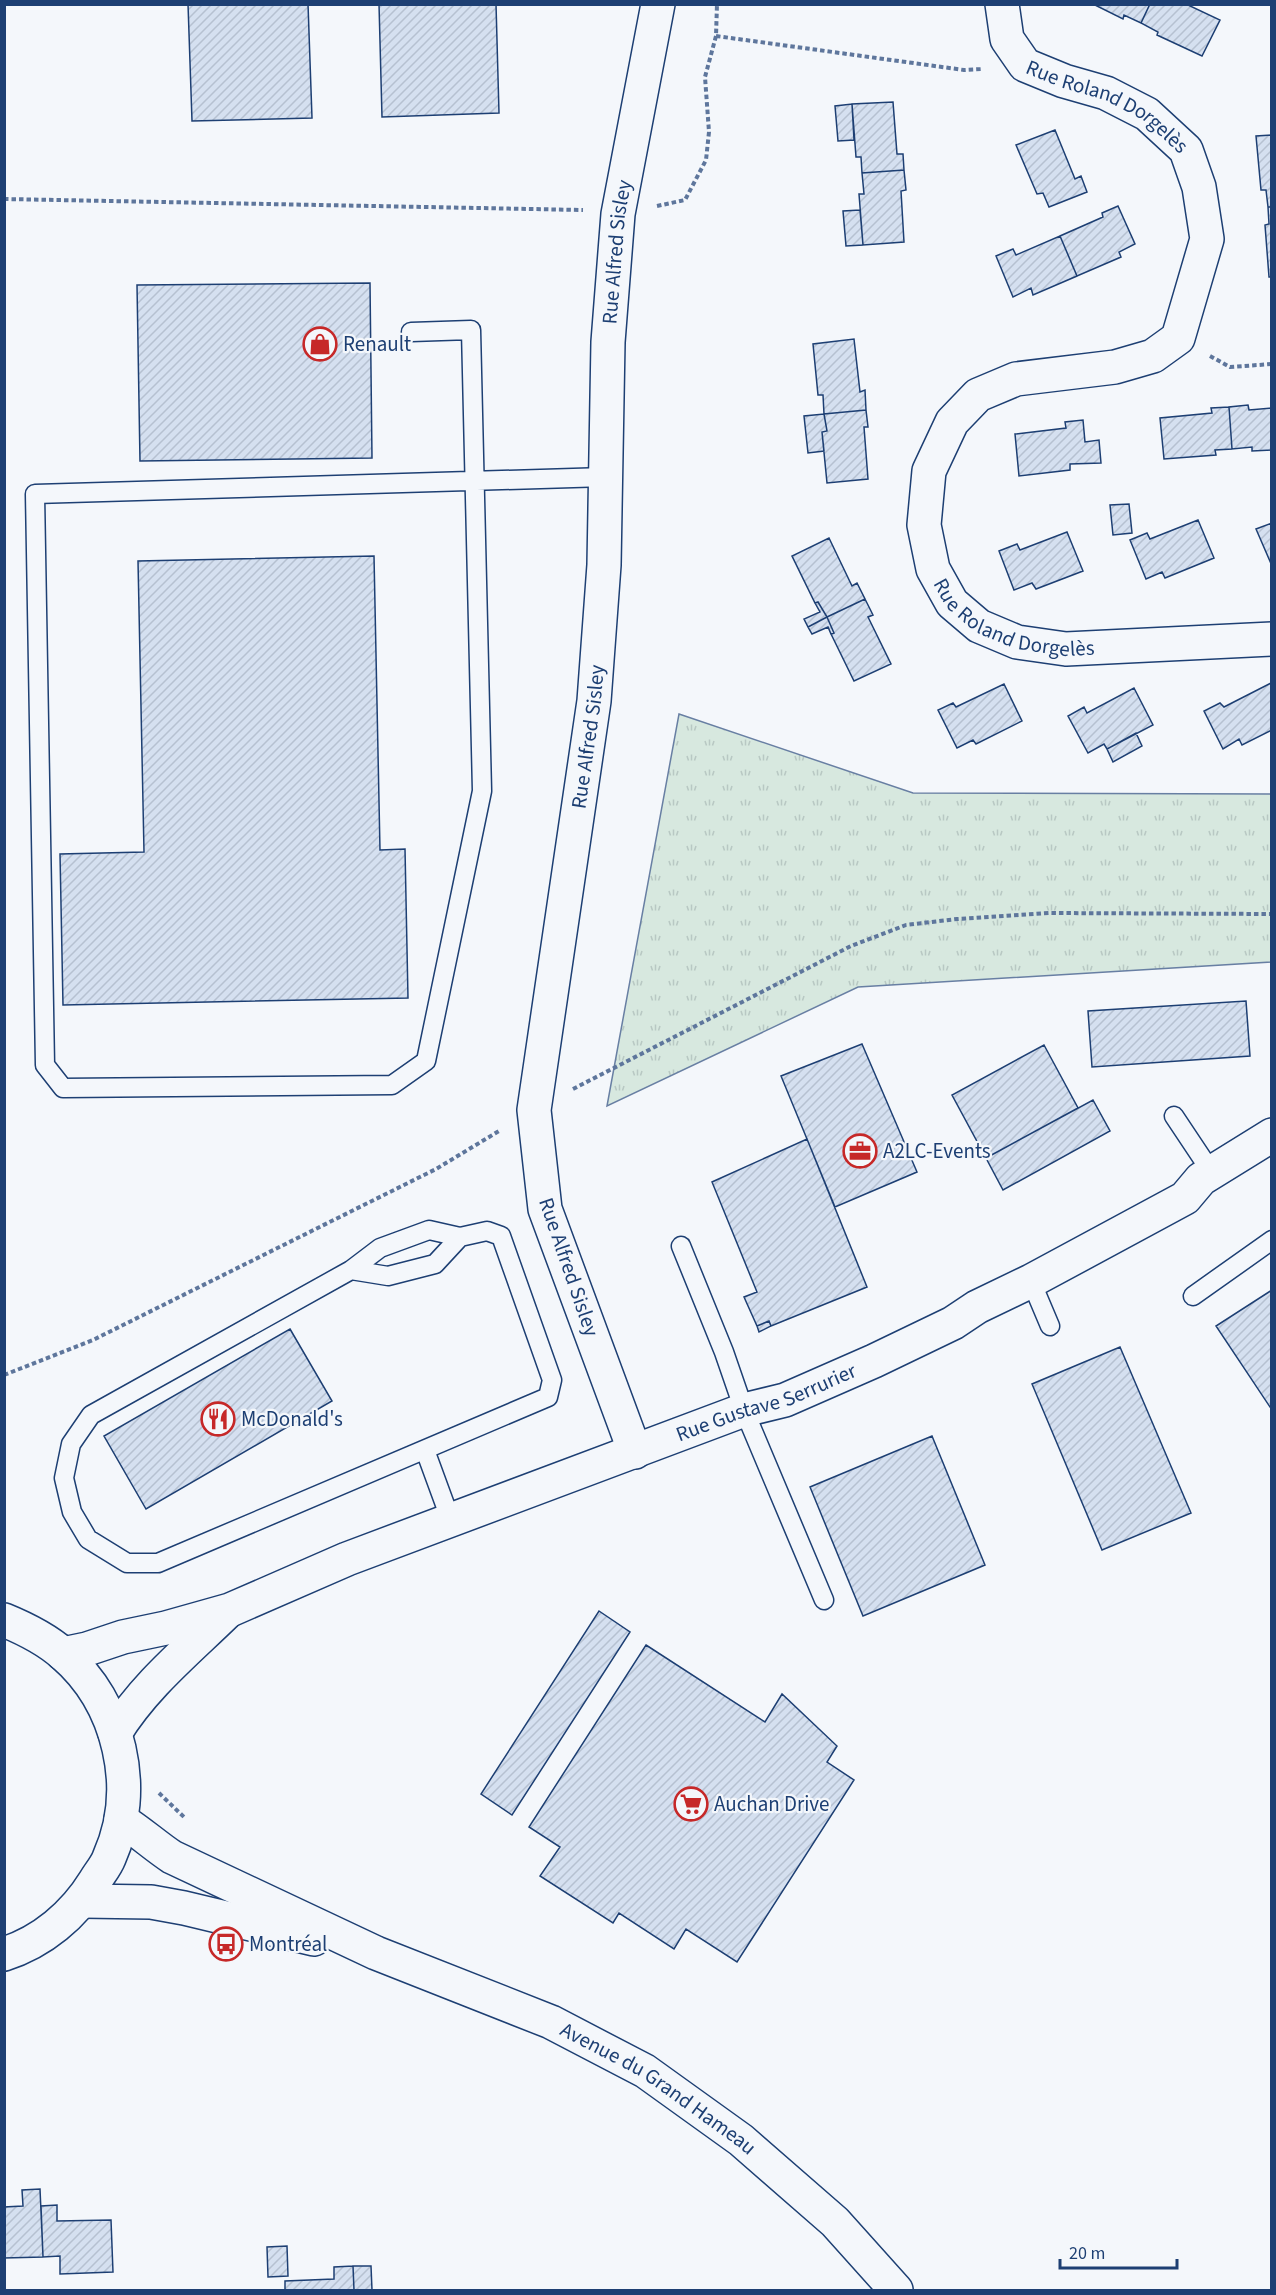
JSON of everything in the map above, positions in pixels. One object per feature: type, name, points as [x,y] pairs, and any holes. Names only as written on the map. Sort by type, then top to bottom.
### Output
[{"type":"street","name":"Rue Alfred Sisley","points":[[635,1452],[545,1209],[534,1110],[594,701],[604,565],[606,477],[608,342],[605,213],[658,4]]},
{"type":"street","name":"Rue Roland Dorgelès","points":[[1002,4],[1007,39],[1025,65],[1064,81],[1106,93],[1147,114],[1186,150],[1199,187],[1207,239],[1178,338],[1153,356],[1115,368],[1016,379],[978,395],[952,422],[929,471],[924,525],[933,569],[952,603],[961,611],[979,626],[1017,642],[1066,649],[1272,639]]},
{"type":"street","name":"Rue Gustave Serrurier","points":[[63,1654],[230,1610],[347,1559],[744,1410],[784,1400],[874,1361],[953,1323],[977,1308],[1185,1198],[1201,1179],[1272,1135]]},
{"type":"street","name":"Rue Gustave Serrurier","points":[[116,1733],[128,1712],[150,1686],[230,1610]]},
{"type":"street","points":[[4,1620],[34,1633],[63,1654],[85,1677],[103,1704],[116,1733],[124,1785],[121,1820],[109,1858],[83,1900],[54,1929],[4,1954]]},
{"type":"street","name":"Avenue du Grand Hameau","points":[[121,1820],[138,1830],[143,1837],[172,1857],[376,1953],[551,2022],[645,2071],[741,2140],[827,2215],[896,2290]]},
{"type":"street","name":"Avenue du Grand Hameau","points":[[83,1900],[152,1902],[376,1953]]},
{"type":"lane","points":[[411,332],[471,330],[475,481],[482,791],[426,1061],[392,1085],[63,1088],[45,1065],[35,494],[475,481],[606,477]]},
{"type":"lane","points":[[1174,1116],[1212,1173]]},
{"type":"lane","points":[[429,1230],[460,1237],[487,1231],[501,1236],[552,1380],[548,1397],[158,1563],[127,1563],[88,1539],[72,1512],[64,1478],[70,1444],[91,1415],[351,1270],[380,1248],[429,1230]]},
{"type":"lane","points":[[351,1270],[388,1276],[435,1264],[460,1237]]},
{"type":"lane","points":[[1193,1296],[1272,1239]]},
{"type":"lane","points":[[681,1246],[724,1352],[744,1410],[824,1600]]},
{"type":"lane","points":[[1031,1281],[1050,1326]]},
{"type":"lane","points":[[425,1450],[451,1521]]},
{"type":"path","points":[[4,199],[605,213],[685,200],[706,160],[709,132],[705,77],[716,36],[717,4]]},
{"type":"path","points":[[716,36],[964,70],[1025,65]]},
{"type":"path","points":[[1178,338],[1230,368],[1272,364]]},
{"type":"path","points":[[4,1375],[93,1340],[436,1170],[534,1110],[851,946],[906,925],[1048,913],[1272,914]]},
{"type":"green space","points":[[679,714],[913,793],[1271,794],[1271,962],[858,987],[607,1106]]},
{"type":"building","points":[[188,4],[308,4],[312,118],[192,121]]},
{"type":"building","points":[[379,4],[496,4],[499,113],[382,117]]},
{"type":"building","points":[[1093,4],[1150,4],[1141,23],[1124,15],[1123,19]]},
{"type":"building","points":[[1150,4],[1186,4],[1220,20],[1202,56],[1157,35],[1158,32],[1141,23]]},
{"type":"building","points":[[893,102],[897,154],[903,154],[904,170],[862,173],[861,157],[856,157],[852,104]]},
{"type":"building","points":[[852,104],[854,140],[838,141],[835,106]]},
{"type":"building","points":[[1055,130],[1075,179],[1081,176],[1087,192],[1049,207],[1043,193],[1037,194],[1016,145]]},
{"type":"building","points":[[1272,135],[1272,207],[1268,207],[1266,190],[1261,190],[1256,136]]},
{"type":"building","points":[[904,170],[906,190],[901,191],[904,242],[863,245],[859,194],[864,194],[862,173]]},
{"type":"building","points":[[1118,206],[1135,244],[1119,252],[1121,257],[1077,276],[1060,236],[1103,217],[1102,213]]},
{"type":"building","points":[[1268,207],[1272,207],[1272,277],[1269,277],[1265,225],[1269,224]]},
{"type":"building","points":[[860,210],[863,245],[846,246],[843,211]]},
{"type":"building","points":[[1060,236],[1077,276],[1033,295],[1031,288],[1013,297],[996,256],[1013,249],[1016,255]]},
{"type":"building","points":[[370,283],[372,458],[140,461],[137,285]]},
{"type":"building","points":[[854,339],[860,392],[865,390],[866,410],[824,414],[823,395],[818,395],[813,344]]},
{"type":"building","points":[[1248,405],[1249,410],[1272,408],[1272,450],[1252,451],[1252,447],[1232,449],[1229,407]]},
{"type":"building","points":[[1229,407],[1232,449],[1215,450],[1216,455],[1164,459],[1160,418],[1212,413],[1211,408]]},
{"type":"building","points":[[866,410],[868,427],[864,427],[868,479],[827,483],[822,432],[827,431],[824,414]]},
{"type":"building","points":[[824,414],[827,431],[822,432],[824,451],[808,453],[804,416]]},
{"type":"building","points":[[1083,420],[1085,442],[1099,440],[1101,463],[1070,464],[1070,470],[1019,476],[1015,434],[1066,428],[1065,422]]},
{"type":"building","points":[[1129,504],[1132,533],[1113,535],[1110,505]]},
{"type":"building","points":[[1198,520],[1214,558],[1165,578],[1162,572],[1146,579],[1130,540],[1147,533],[1150,539]]},
{"type":"building","points":[[1272,523],[1272,566],[1256,529]]},
{"type":"building","points":[[1067,532],[1083,571],[1036,589],[1032,583],[1014,590],[999,551],[1017,544],[1020,550]]},
{"type":"building","points":[[829,538],[852,586],[857,583],[865,599],[827,617],[818,602],[815,603],[792,556]]},
{"type":"building","points":[[374,556],[380,850],[405,849],[408,998],[63,1005],[60,854],[144,852],[138,561]]},
{"type":"building","points":[[865,599],[873,615],[868,617],[891,664],[854,681],[831,634],[834,633],[827,617]]},
{"type":"building","points":[[818,602],[827,617],[808,627],[804,619],[820,612],[815,603]]},
{"type":"building","points":[[827,617],[834,633],[831,634],[828,627],[812,634],[808,627]]},
{"type":"building","points":[[1271,683],[1272,730],[1242,745],[1239,739],[1223,749],[1204,711],[1220,703],[1224,707]]},
{"type":"building","points":[[1004,684],[1022,721],[976,744],[973,740],[957,748],[938,710],[953,703],[956,707]]},
{"type":"building","points":[[1134,688],[1153,725],[1107,749],[1104,744],[1088,753],[1068,716],[1084,707],[1087,713]]},
{"type":"building","points":[[1136,733],[1142,746],[1113,762],[1107,749]]},
{"type":"building","points":[[1246,1001],[1250,1056],[1092,1067],[1088,1011]]},
{"type":"building","points":[[862,1044],[917,1172],[835,1207],[781,1076]]},
{"type":"building","points":[[1044,1045],[1078,1108],[986,1158],[952,1095]]},
{"type":"building","points":[[1093,1100],[1110,1131],[1003,1190],[986,1158]]},
{"type":"building","points":[[807,1139],[867,1287],[771,1326],[769,1321],[757,1326],[744,1297],[757,1292],[712,1182]]},
{"type":"building","points":[[1272,1290],[1272,1410],[1216,1326]]},
{"type":"building","points":[[769,1321],[771,1326],[759,1332],[757,1326]]},
{"type":"building","name":"McDonald's","points":[[290,1329],[332,1401],[146,1509],[104,1436]]},
{"type":"building","points":[[1120,1347],[1191,1513],[1102,1550],[1032,1384]]},
{"type":"building","points":[[932,1436],[985,1565],[863,1616],[810,1487]]},
{"type":"building","points":[[599,1611],[630,1632],[512,1815],[481,1794]]},
{"type":"building","name":"Auchan Drive","points":[[646,1645],[765,1722],[782,1694],[837,1746],[827,1762],[854,1780],[737,1962],[686,1929],[674,1949],[619,1913],[613,1923],[540,1876],[560,1847],[529,1827]]},
{"type":"building","points":[[40,2189],[43,2257],[4,2258],[4,2207],[23,2206],[22,2190]]},
{"type":"building","points":[[57,2205],[57,2221],[111,2220],[113,2272],[60,2274],[60,2256],[43,2257],[41,2206]]},
{"type":"building","points":[[287,2246],[288,2276],[268,2277],[267,2247]]},
{"type":"building","points":[[353,2266],[371,2266],[372,2290],[354,2290]]},
{"type":"building","points":[[353,2266],[354,2290],[285,2290],[285,2281],[334,2279],[334,2267]]},
{"type":"place","name":"Renault","points":[[320,344]]},
{"type":"place","name":"A2LC-Events","points":[[860,1151]]},
{"type":"place","name":"McDonald's","points":[[218,1419]]},
{"type":"place","name":"Auchan Drive","points":[[691,1804]]},
{"type":"place","name":"Montréal","points":[[226,1944]]}]
